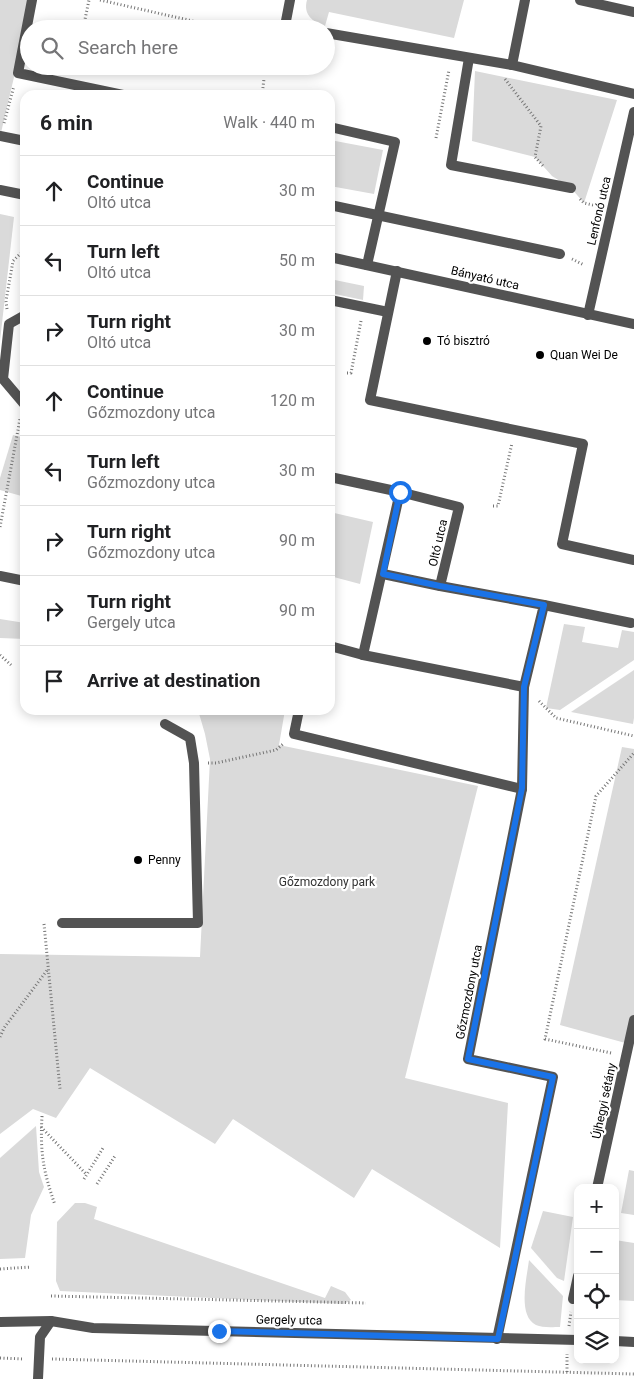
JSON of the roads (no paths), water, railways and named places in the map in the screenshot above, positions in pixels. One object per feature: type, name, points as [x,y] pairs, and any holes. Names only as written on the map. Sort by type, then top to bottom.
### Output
[{"type":"street","points":[[28,20],[32,0]]},
{"type":"street","points":[[286,20],[290,0]]},
{"type":"street","points":[[512,65],[525,0]]},
{"type":"street","points":[[580,0],[634,12]]},
{"type":"street","points":[[335,35],[512,65],[634,94]]},
{"type":"street","points":[[469,58],[451,166],[571,188]]},
{"type":"street","points":[[20,63],[18,73],[20,73]]},
{"type":"street","points":[[28,75],[99,90]]},
{"type":"street","name":"Lenfonó utca","points":[[588,315],[634,112]]},
{"type":"street","points":[[335,128],[395,142],[367,265]]},
{"type":"street","points":[[0,136],[20,140]]},
{"type":"street","points":[[0,190],[20,194]]},
{"type":"street","points":[[335,206],[560,254]]},
{"type":"street","name":"Bányató utca","points":[[335,258],[634,324]]},
{"type":"street","points":[[397,271],[370,400],[583,444],[562,544],[634,560]]},
{"type":"street","points":[[335,301],[388,312]]},
{"type":"street","points":[[20,318],[9,324],[2,380],[20,400]]},
{"type":"street","name":"Oltó utca","points":[[335,478],[459,507],[440,586]]},
{"type":"street","points":[[363,655],[383,574],[400,492]]},
{"type":"street","name":"Oltó utca","points":[[383,574],[631,623]]},
{"type":"street","points":[[0,576],[20,580]]},
{"type":"street","points":[[335,647],[363,655],[524,687],[544,605]]},
{"type":"street","name":"Gőzmozdony utca","points":[[498,1339],[553,1077],[468,1059],[522,788],[524,687]]},
{"type":"street","points":[[298,715],[294,734],[522,788]]},
{"type":"street","points":[[62,923],[198,923],[194,762],[190,738],[165,724]]},
{"type":"street","name":"Újhegyi sétány","points":[[598,1184],[634,1020]]},
{"type":"street","points":[[573,1299],[574,1294]]},
{"type":"street","name":"Gergely utca","points":[[0,1322],[51,1322],[93,1328],[574,1340]]},
{"type":"street","points":[[38,1379],[40,1337],[51,1322]]},
{"type":"street","points":[[619,1341],[634,1342]]},
{"type":"place","name":"Tó bisztró","points":[[427,341]]},
{"type":"place","name":"Quan Wei De","points":[[540,355]]},
{"type":"place","name":"Penny","points":[[138,860]]},
{"type":"park label","name":"Gőzmozdony park","points":[[327,882]]}]
